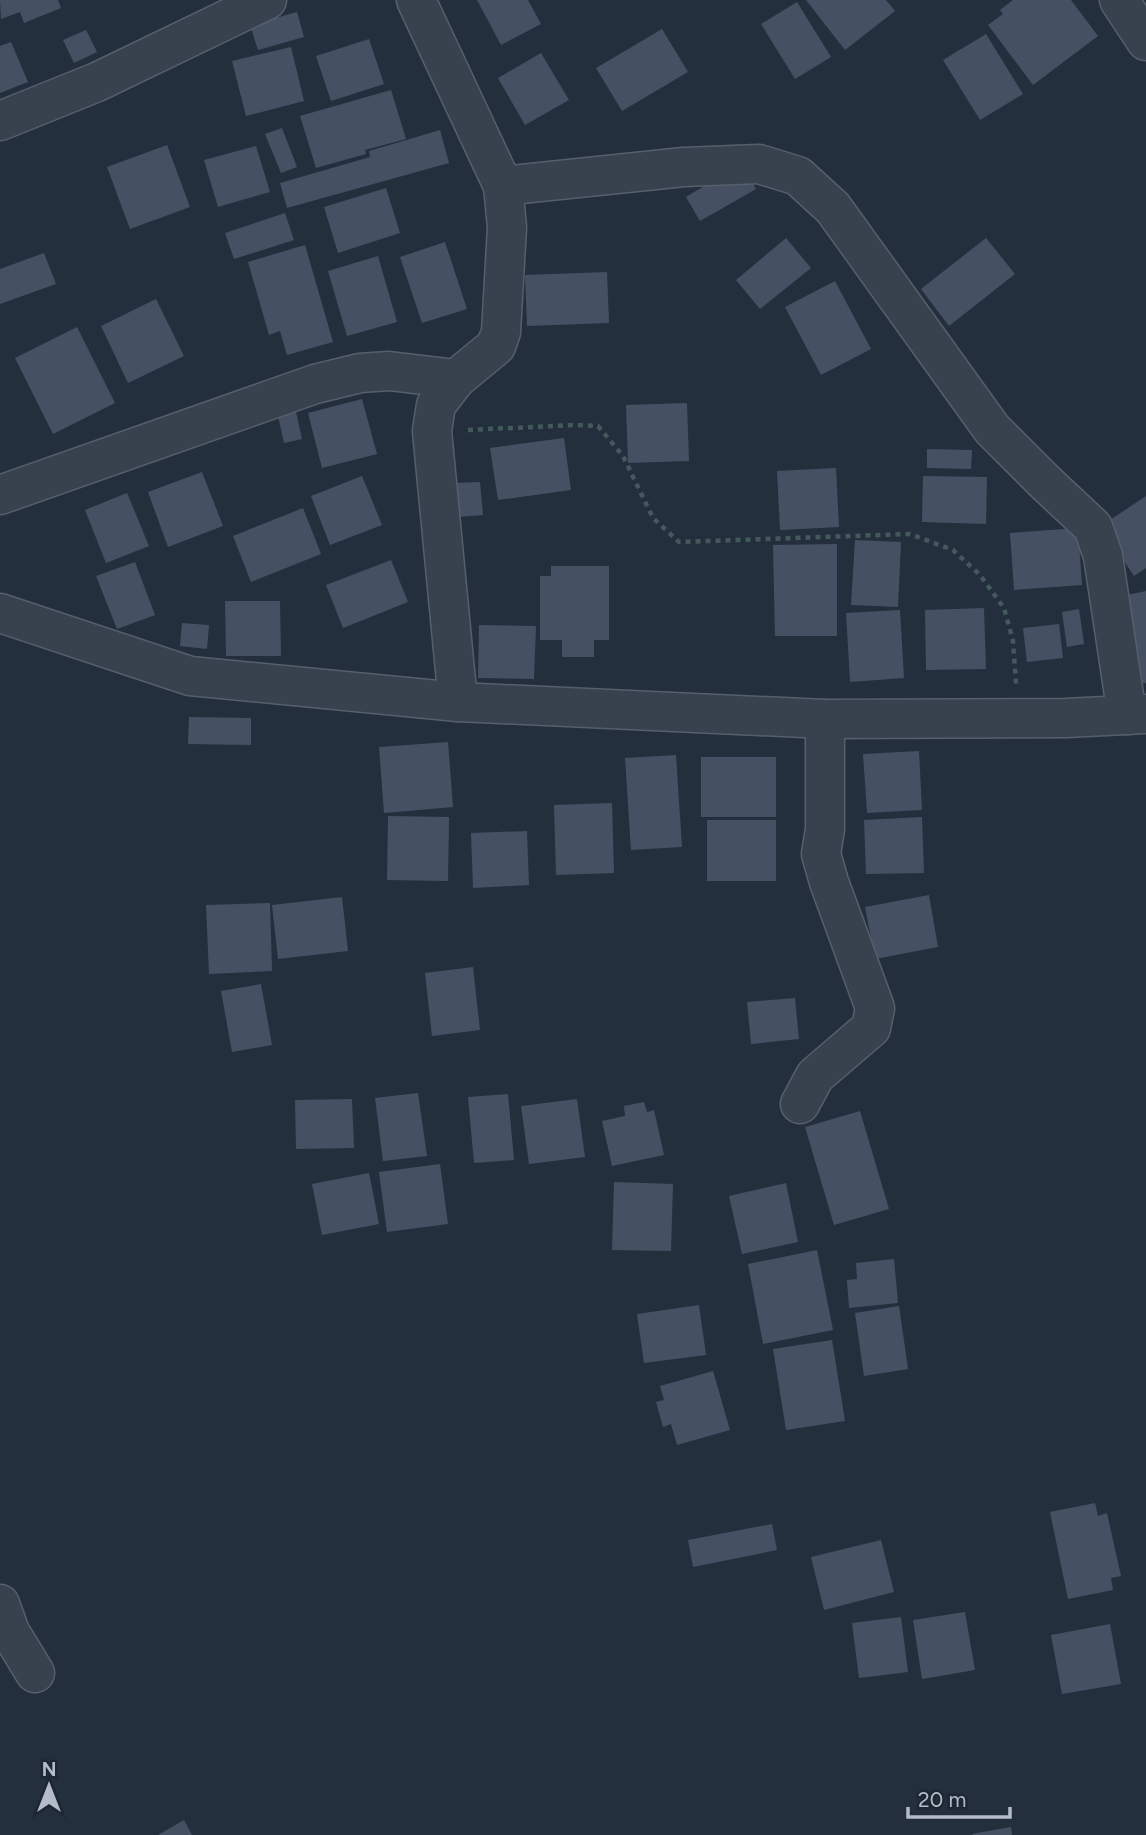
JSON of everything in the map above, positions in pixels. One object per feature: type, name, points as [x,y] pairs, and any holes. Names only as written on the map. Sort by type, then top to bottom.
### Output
[{"type":"street","points":[[0,121],[97,82],[267,0]]},
{"type":"street","points":[[416,0],[503,186],[507,227],[501,332],[496,346],[456,379],[436,405],[432,431],[458,702]]},
{"type":"street","points":[[1119,0],[1145,37]]},
{"type":"street","points":[[0,613],[190,676],[458,702],[825,719],[1137,714],[1103,556],[1093,527],[992,429],[833,208],[798,176],[759,164],[684,167],[503,186]]},
{"type":"street","points":[[0,495],[314,384],[360,373],[389,371],[456,379]]},
{"type":"street","points":[[800,1104],[815,1076],[871,1028],[875,1008],[821,854],[825,829],[825,719]]},
{"type":"street","points":[[0,1604],[10,1632],[35,1673]]},
{"type":"path","points":[[432,431],[598,426],[623,456],[653,518],[679,542],[911,534],[953,550],[980,575],[1004,608],[1013,641],[1018,718]]},
{"type":"building","points":[[0,0],[58,0],[61,8],[24,23],[20,12],[1,19]]},
{"type":"building","points":[[477,0],[528,0],[541,24],[501,45]]},
{"type":"building","points":[[806,0],[886,0],[895,11],[845,50]]},
{"type":"building","points":[[1013,0],[1071,0],[1098,36],[1033,85],[988,25],[1003,14],[1000,10]]},
{"type":"building","points":[[797,2],[831,57],[795,79],[761,24]]},
{"type":"building","points":[[297,12],[304,37],[258,50],[250,25]]},
{"type":"building","points":[[662,29],[688,72],[622,111],[596,68]]},
{"type":"building","points":[[86,30],[97,52],[74,63],[63,40]]},
{"type":"building","points":[[986,34],[1023,94],[980,120],[943,60]]},
{"type":"building","points":[[369,39],[384,84],[331,101],[316,56]]},
{"type":"building","points":[[11,42],[28,82],[0,93],[0,46]]},
{"type":"building","points":[[291,47],[304,101],[246,116],[232,61]]},
{"type":"building","points":[[541,53],[569,100],[525,125],[498,78]]},
{"type":"building","points":[[391,90],[406,139],[365,150],[366,154],[316,168],[300,116]]},
{"type":"building","points":[[282,128],[297,167],[281,173],[265,134]]},
{"type":"building","points":[[440,130],[449,163],[287,208],[280,183],[370,157],[369,151]]},
{"type":"building","points":[[167,145],[190,207],[130,229],[107,167]]},
{"type":"building","points":[[256,146],[270,192],[218,207],[204,160]]},
{"type":"building","points":[[741,164],[756,189],[700,221],[686,197]]},
{"type":"building","points":[[386,188],[400,233],[338,253],[324,207]]},
{"type":"building","points":[[285,213],[294,240],[234,259],[225,233]]},
{"type":"building","points":[[786,238],[811,268],[760,309],[736,280]]},
{"type":"building","points":[[986,238],[1015,274],[949,326],[921,289]]},
{"type":"building","points":[[445,242],[467,309],[422,323],[400,257]]},
{"type":"building","points":[[305,245],[333,342],[287,355],[280,331],[269,335],[248,262]]},
{"type":"building","points":[[44,253],[56,284],[0,304],[0,269]]},
{"type":"building","points":[[378,256],[397,322],[347,336],[328,271]]},
{"type":"building","points":[[607,272],[609,323],[527,326],[525,275]]},
{"type":"building","points":[[835,281],[871,349],[821,375],[785,307]]},
{"type":"building","points":[[156,299],[184,356],[128,383],[101,326]]},
{"type":"building","points":[[77,327],[115,403],[53,434],[15,358]]},
{"type":"building","points":[[362,399],[377,454],[322,468],[308,413]]},
{"type":"building","points":[[294,403],[302,439],[284,443],[276,407]]},
{"type":"building","points":[[687,403],[689,461],[628,463],[626,405]]},
{"type":"building","points":[[564,438],[571,490],[498,500],[490,448]]},
{"type":"building","points":[[927,449],[972,450],[971,469],[927,468]]},
{"type":"building","points":[[836,468],[839,527],[780,530],[777,471]]},
{"type":"building","points":[[202,472],[223,526],[168,547],[148,492]]},
{"type":"building","points":[[362,476],[382,525],[330,545],[311,496]]},
{"type":"building","points":[[923,476],[987,477],[986,524],[922,522]]},
{"type":"building","points":[[480,482],[483,515],[457,517],[455,483]]},
{"type":"building","points":[[127,493],[149,546],[106,563],[85,510]]},
{"type":"building","points":[[1146,496],[1146,568],[1134,576],[1101,526]]},
{"type":"building","points":[[303,508],[321,554],[251,582],[233,536]]},
{"type":"building","points":[[1078,528],[1082,585],[1014,590],[1010,533]]},
{"type":"building","points":[[855,540],[901,542],[898,607],[851,605]]},
{"type":"building","points":[[837,544],[837,636],[775,636],[773,545]]},
{"type":"building","points":[[391,560],[408,602],[343,628],[326,585]]},
{"type":"building","points":[[135,562],[155,615],[117,629],[96,576]]},
{"type":"building","points":[[551,566],[609,566],[609,640],[594,640],[594,657],[562,657],[562,640],[540,640],[540,576],[551,576]]},
{"type":"building","points":[[1146,591],[1146,683],[1140,684],[1122,596]]},
{"type":"building","points":[[225,601],[280,601],[281,656],[226,656]]},
{"type":"building","points":[[984,608],[986,669],[926,670],[925,610]]},
{"type":"building","points":[[1079,609],[1084,644],[1067,647],[1062,612]]},
{"type":"building","points":[[900,610],[904,678],[850,682],[846,613]]},
{"type":"building","points":[[182,623],[209,625],[207,649],[180,646]]},
{"type":"building","points":[[1059,624],[1063,658],[1027,662],[1023,628]]},
{"type":"building","points":[[479,625],[536,626],[534,679],[478,678]]},
{"type":"building","points":[[189,717],[251,718],[251,745],[188,744]]},
{"type":"building","points":[[448,742],[453,807],[384,813],[379,747]]},
{"type":"building","points":[[919,751],[922,810],[867,813],[863,754]]},
{"type":"building","points":[[676,755],[682,847],[631,850],[625,758]]},
{"type":"building","points":[[701,757],[776,757],[776,817],[701,817]]},
{"type":"building","points":[[612,803],[614,873],[556,875],[554,805]]},
{"type":"building","points":[[388,816],[449,817],[448,881],[387,880]]},
{"type":"building","points":[[922,817],[924,873],[866,874],[864,820]]},
{"type":"building","points":[[707,820],[776,820],[776,881],[707,881]]},
{"type":"building","points":[[527,831],[529,885],[473,888],[471,833]]},
{"type":"building","points":[[929,895],[938,947],[875,959],[865,907]]},
{"type":"building","points":[[342,897],[348,951],[278,959],[272,905]]},
{"type":"building","points":[[270,903],[272,971],[209,974],[206,905]]},
{"type":"building","points":[[473,967],[480,1030],[432,1036],[425,973]]},
{"type":"building","points":[[261,984],[272,1045],[232,1052],[221,991]]},
{"type":"building","points":[[795,998],[799,1039],[751,1044],[747,1002]]},
{"type":"building","points":[[418,1093],[427,1156],[383,1161],[375,1098]]},
{"type":"building","points":[[508,1094],[514,1160],[474,1163],[468,1097]]},
{"type":"building","points":[[352,1099],[354,1148],[296,1149],[295,1100]]},
{"type":"building","points":[[577,1099],[585,1157],[529,1164],[521,1106]]},
{"type":"building","points":[[644,1102],[647,1112],[654,1110],[664,1155],[612,1166],[602,1121],[625,1116],[624,1106]]},
{"type":"building","points":[[860,1111],[889,1209],[834,1225],[805,1127]]},
{"type":"building","points":[[440,1164],[448,1224],[387,1232],[379,1172]]},
{"type":"building","points":[[369,1173],[379,1224],[322,1235],[312,1184]]},
{"type":"building","points":[[614,1182],[673,1184],[671,1251],[612,1250]]},
{"type":"building","points":[[786,1183],[798,1242],[742,1254],[729,1196]]},
{"type":"building","points":[[817,1250],[833,1330],[763,1344],[748,1264]]},
{"type":"building","points":[[894,1259],[898,1303],[849,1308],[847,1280],[857,1279],[856,1263]]},
{"type":"building","points":[[699,1305],[706,1355],[644,1363],[637,1314]]},
{"type":"building","points":[[899,1306],[908,1369],[864,1376],[855,1313]]},
{"type":"building","points":[[832,1340],[845,1421],[786,1430],[773,1349]]},
{"type":"building","points":[[713,1371],[730,1430],[677,1445],[671,1424],[663,1427],[656,1402],[664,1400],[660,1386]]},
{"type":"building","points":[[1095,1503],[1098,1516],[1107,1513],[1121,1576],[1111,1578],[1113,1590],[1068,1599],[1050,1512]]},
{"type":"building","points":[[772,1524],[777,1550],[693,1567],[688,1540]]},
{"type":"building","points":[[881,1540],[894,1592],[824,1610],[811,1557]]},
{"type":"building","points":[[965,1612],[975,1670],[922,1679],[913,1620]]},
{"type":"building","points":[[901,1617],[908,1672],[859,1678],[852,1623]]},
{"type":"building","points":[[1110,1624],[1121,1684],[1062,1694],[1051,1635]]},
{"type":"building","points":[[184,1820],[192,1835],[158,1835]]},
{"type":"building","points":[[1011,1827],[1012,1835],[972,1834]]}]
